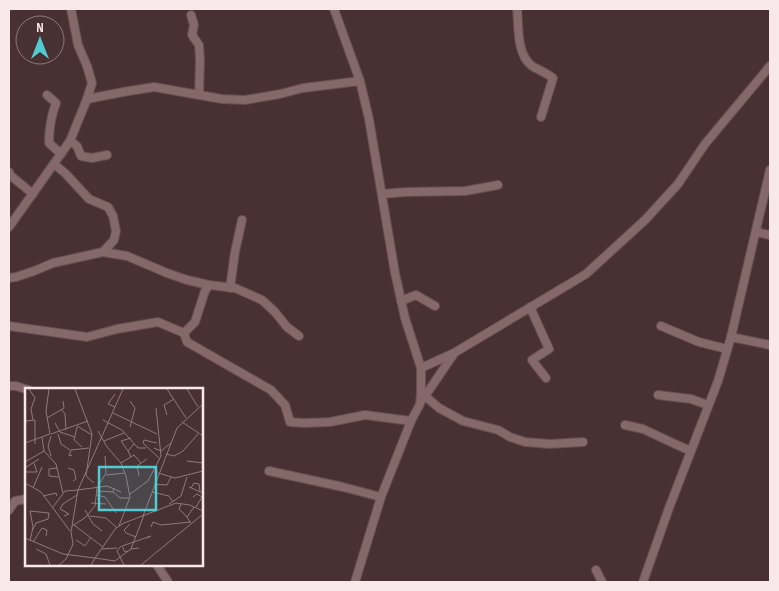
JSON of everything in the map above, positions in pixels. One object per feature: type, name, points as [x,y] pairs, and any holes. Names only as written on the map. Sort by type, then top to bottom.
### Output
[{"type":"street","points":[[9,227],[12,215],[33,194],[70,141],[92,82],[78,45],[70,9]]},
{"type":"street","points":[[334,9],[360,81],[369,119],[395,273],[405,318],[421,368],[422,393],[420,404]]},
{"type":"street","points":[[517,9],[522,51],[531,65],[553,78],[541,116]]},
{"type":"street","points":[[191,15],[194,25],[192,35],[199,45],[199,95]]},
{"type":"street","points":[[421,368],[454,353],[586,274],[645,220],[678,184],[705,144],[770,66]]},
{"type":"street","points":[[87,99],[154,87],[222,99],[245,100],[303,88],[360,81]]},
{"type":"street","points":[[47,95],[56,103],[51,115],[49,143],[61,154]]},
{"type":"street","points":[[70,141],[77,146],[81,156],[92,158],[107,155]]},
{"type":"street","points":[[54,164],[89,199],[108,207],[111,212],[116,231],[114,240],[103,252]]},
{"type":"street","points":[[643,582],[669,508],[718,381],[731,337],[770,170]]},
{"type":"street","points":[[9,172],[10,175],[33,194]]},
{"type":"street","points":[[382,194],[464,192],[498,185]]},
{"type":"street","points":[[230,288],[242,220]]},
{"type":"street","points":[[756,232],[770,236]]},
{"type":"street","points":[[9,278],[53,263],[103,252],[127,256],[187,280],[235,288],[262,300],[287,327],[299,336]]},
{"type":"street","points":[[184,333],[195,322],[205,291],[209,285]]},
{"type":"street","points":[[401,301],[416,295],[435,306]]},
{"type":"street","points":[[530,308],[549,349],[532,360],[546,378]]},
{"type":"street","points":[[9,326],[87,337],[117,329],[158,322],[184,333],[187,342],[272,390],[285,404],[290,422],[330,422],[365,415],[412,421]]},
{"type":"street","points":[[661,326],[698,342],[727,349]]},
{"type":"street","points":[[731,337],[770,345]]},
{"type":"street","points":[[355,582],[381,497],[412,421],[420,404],[454,353]]},
{"type":"street","points":[[9,386],[25,389]]},
{"type":"street","points":[[658,395],[691,399],[708,406]]},
{"type":"street","points":[[425,396],[439,408],[463,421],[498,430],[524,442],[550,444],[583,442]]},
{"type":"street","points":[[625,425],[643,428],[691,451]]},
{"type":"street","points":[[270,471],[381,497]]},
{"type":"street","points":[[9,510],[15,501],[25,499]]},
{"type":"street","points":[[158,566],[168,582]]},
{"type":"street","points":[[596,570],[602,582]]},
{"type":"street","points":[[160,582],[163,573]]}]
